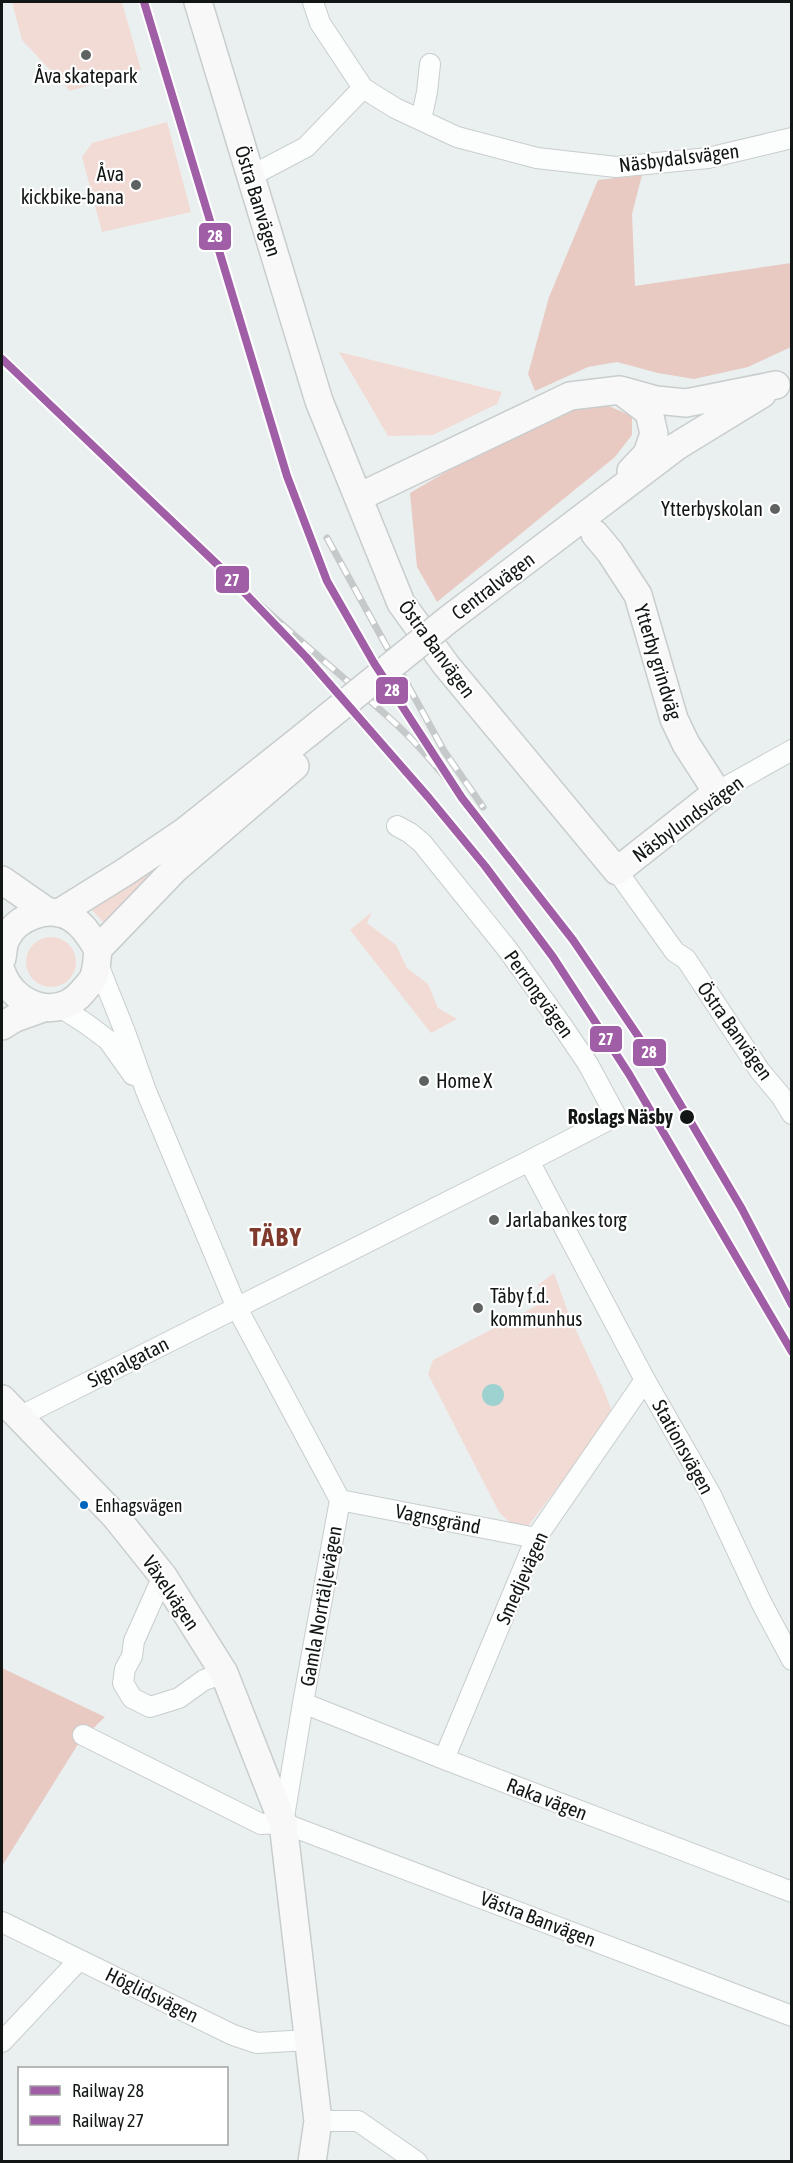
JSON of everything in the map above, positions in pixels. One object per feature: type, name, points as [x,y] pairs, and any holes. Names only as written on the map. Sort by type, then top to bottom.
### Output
[{"type":"street","name":"Östra Banvägen","points":[[198,2],[319,401],[401,603],[446,665],[617,871],[675,952],[686,959],[760,1071],[786,1088],[792,1114]]},
{"type":"street","name":"Näsbydalsvägen","points":[[313,2],[320,23],[363,88],[395,108],[457,137],[537,158],[616,167],[708,158],[792,138]]},
{"type":"street","points":[[421,120],[430,64]]},
{"type":"street","points":[[251,176],[306,147],[363,88]]},
{"type":"street","points":[[359,498],[570,396],[620,390],[656,400],[686,403],[786,384]]},
{"type":"street","name":"Centralvägen","points":[[2,958],[5,940],[15,926],[32,915],[54,912],[125,872],[184,832],[311,741],[453,626],[591,524],[676,446],[786,384]]},
{"type":"street","points":[[591,524],[648,454],[654,434],[649,412],[620,390]]},
{"type":"street","name":"Ytterby grindväg","points":[[591,524],[638,595],[674,719],[686,744],[717,792]]},
{"type":"street","name":"Centralvägen","points":[[52,1008],[75,1000],[93,978],[98,955],[176,869],[197,852],[311,741]]},
{"type":"street","name":"Näsbylundsvägen","points":[[617,871],[717,792],[792,750]]},
{"type":"street","name":"Perrongvägen","points":[[398,826],[422,843],[508,950],[588,1064],[616,1116],[529,1161]]},
{"type":"street","points":[[2,880],[54,912],[71,918],[84,928],[98,955]]},
{"type":"street","name":"Gamla Norrtäljevägen","points":[[98,955],[146,1091],[237,1308],[340,1500],[283,1823],[318,2121],[312,2162]]},
{"type":"street","points":[[2,973],[6,985],[17,997],[31,1005],[52,1008]]},
{"type":"street","points":[[2,1026],[15,1018],[52,1008]]},
{"type":"street","name":"Gamla Norrtäljevägen","points":[[52,1008],[108,1040],[146,1091]]},
{"type":"street","points":[[237,1308],[529,1161]]},
{"type":"street","name":"Stationsvägen","points":[[529,1161],[645,1380],[711,1495],[762,1604],[792,1660]]},
{"type":"street","name":"Signalgatan","points":[[10,1408],[237,1308]]},
{"type":"street","name":"Smedjevägen","points":[[444,1760],[536,1538],[645,1380]]},
{"type":"street","name":"Växelvägen","points":[[10,1408],[115,1516],[163,1576],[224,1672],[283,1823]]},
{"type":"street","name":"Vagnsgränd","points":[[340,1500],[536,1538]]},
{"type":"street","points":[[163,1576],[134,1641],[132,1656],[125,1669],[123,1683],[132,1698],[150,1707],[179,1698],[204,1680],[224,1672]]},
{"type":"street","name":"Raka vägen","points":[[303,1703],[444,1760],[792,1892]]},
{"type":"street","name":"Västra Banvägen","points":[[83,1736],[261,1824],[283,1823],[792,2016]]},
{"type":"street","name":"Höglidsvägen","points":[[2,1922],[233,2035],[257,2043],[308,2040]]},
{"type":"street","points":[[2,2042],[79,1960]]},
{"type":"street","points":[[318,2121],[358,2121],[417,2162]]},
{"type":"shaded area","name":"Åva skatepark","points":[[12,2],[122,2],[141,70],[70,91],[22,40]]},
{"type":"shaded area","name":"Åva kickbike-bana","points":[[167,122],[191,212],[102,232],[82,157],[92,143]]},
{"type":"shaded area","points":[[642,175],[632,214],[635,286],[791,263],[791,347],[748,367],[694,379],[658,373],[617,362],[588,367],[535,391],[528,374],[549,297],[598,180]]},
{"type":"shaded area","points":[[339,352],[502,392],[497,404],[433,435],[388,436]]},
{"type":"shaded area","points":[[604,404],[632,416],[632,435],[615,457],[437,602],[417,567],[410,493],[502,439],[575,408]]},
{"type":"shaded area","points":[[162,864],[106,925],[90,908]]},
{"type":"shaded area","points":[[372,912],[367,923],[396,945],[407,968],[428,984],[438,1008],[457,1019],[431,1033],[350,930]]},
{"type":"shaded area","points":[[51,937],[69,944],[76,962],[69,980],[51,987],[33,980],[26,962],[33,944]]},
{"type":"shaded area","points":[[554,1273],[569,1315],[613,1414],[525,1528],[514,1525],[499,1512],[428,1374],[433,1360],[546,1301],[538,1285]]},
{"type":"shaded area","points":[[2,1668],[105,1717],[80,1741],[2,1866]]},
{"type":"water","points":[[493,1384],[501,1387],[504,1395],[501,1403],[493,1406],[485,1403],[482,1395],[485,1387]]},
{"type":"railway","points":[[327,538],[444,751],[483,807]]},
{"type":"railway","points":[[220,567],[263,608],[407,734],[475,814]]},
{"type":"rail line","name":"28","points":[[144,2],[287,476],[327,581],[374,663],[462,798],[573,940],[653,1058],[742,1209],[792,1305]]},
{"type":"rail line","name":"27","points":[[2,359],[220,567],[306,657],[485,866],[553,957],[629,1074],[792,1352]]},
{"type":"place","name":"Åva skatepark","points":[[86,55]]},
{"type":"place","name":"Åva kickbike-bana","points":[[136,185]]},
{"type":"place","name":"Ytterbyskolan","points":[[775,509]]},
{"type":"place","name":"Home X","points":[[424,1081]]},
{"type":"place","name":"Roslags Näsby","points":[[687,1117]]},
{"type":"place","name":"Jarlabankes torg","points":[[494,1220]]},
{"type":"place","name":"Täby f.d. kommunhus","points":[[478,1308]]},
{"type":"place","name":"Enhagsvägen","points":[[84,1505]]},
{"type":"district","name":"TÄBY","points":[[276,1237]]}]
